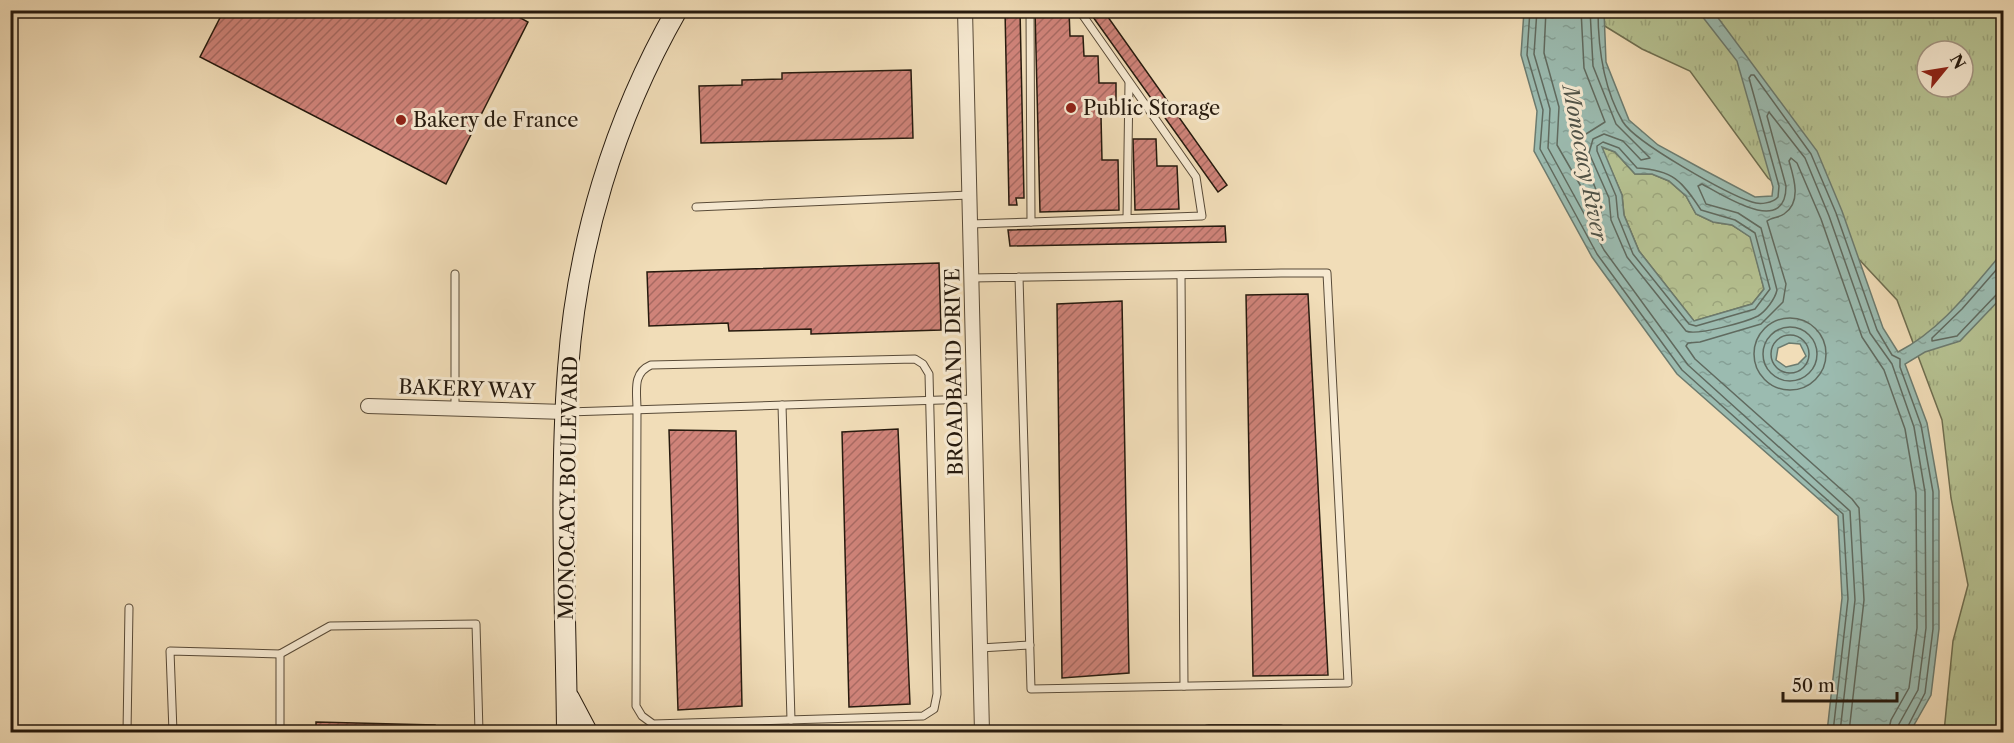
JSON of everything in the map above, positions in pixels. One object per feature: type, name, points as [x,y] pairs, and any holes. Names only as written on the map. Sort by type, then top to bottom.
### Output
[{"type":"main road","name":"MONOCACY BOULEVARD","points":[[567,732],[565,412],[574,312],[597,197],[635,93],[677,10]]},
{"type":"main road","points":[[567,693],[587,732]]},
{"type":"street","name":"BROADBAND DRIVE","points":[[964,10],[982,732]]},
{"type":"street","name":"BAKERY WAY","points":[[368,406],[565,412]]},
{"type":"street","points":[[1209,732],[1279,732]]},
{"type":"lane","points":[[1030,10],[1030,222]]},
{"type":"lane","points":[[970,224],[1202,216],[1196,177],[1079,10]]},
{"type":"lane","points":[[1127,219],[1129,83]]},
{"type":"lane","points":[[696,207],[969,195]]},
{"type":"lane","points":[[971,278],[1327,273],[1348,683],[1032,689],[1019,278]]},
{"type":"lane","points":[[455,274],[455,408]]},
{"type":"lane","points":[[1181,275],[1184,686]]},
{"type":"lane","points":[[915,359],[923,364],[929,374],[937,694],[934,709],[923,716],[653,724],[642,716],[636,706],[637,410],[637,377],[643,369],[651,365],[915,359]]},
{"type":"lane","points":[[565,412],[973,399]]},
{"type":"lane","points":[[782,405],[791,720]]},
{"type":"lane","points":[[10,731],[127,732],[129,608]]},
{"type":"lane","points":[[173,732],[170,651],[280,654],[330,626],[476,624],[479,732]]},
{"type":"lane","points":[[980,648],[1030,645]]},
{"type":"lane","points":[[280,654],[280,732]]},
{"type":"green space","points":[[1596,10],[2003,11],[2003,732],[1944,732],[1953,641],[1968,585],[1951,498],[1942,420],[1897,300],[1839,238],[1768,178],[1690,71],[1642,49],[1595,20]]},
{"type":"green space","points":[[1601,147],[1615,152],[1635,174],[1652,174],[1669,181],[1686,196],[1696,214],[1713,222],[1732,225],[1751,237],[1764,289],[1752,304],[1694,321],[1639,251],[1624,215],[1622,195]]},
{"type":"water","name":"Monocacy River","points":[[1524,11],[1604,11],[1606,62],[1629,120],[1658,145],[1702,169],[1755,197],[1772,196],[1773,187],[1737,61],[1698,11],[1713,11],[1817,151],[1842,211],[1883,328],[1898,352],[1914,343],[1942,320],[2003,252],[2003,296],[1960,341],[1925,352],[1905,364],[1927,423],[1939,491],[1939,629],[1931,695],[1910,732],[1827,732],[1842,598],[1838,516],[1677,374],[1592,257],[1534,151],[1537,111],[1521,55]],"holes":[[[1602,147],[1615,152],[1635,174],[1652,174],[1669,181],[1686,196],[1696,214],[1713,222],[1732,225],[1750,237],[1764,289],[1752,304],[1694,321],[1639,251],[1624,215],[1622,195]],[[1789,343],[1800,344],[1806,356],[1798,364],[1786,367],[1776,360],[1778,348]]]},
{"type":"building","name":"Bakery de France","points":[[224,10],[506,10],[528,22],[446,184],[200,57]]},
{"type":"building","points":[[1005,10],[1020,10],[1024,198],[1016,198],[1017,205],[1009,205]]},
{"type":"building","points":[[1035,10],[1069,10],[1070,36],[1083,36],[1084,56],[1098,56],[1099,83],[1116,83],[1116,116],[1101,116],[1102,160],[1118,160],[1119,210],[1040,212]]},
{"type":"building","points":[[1088,10],[1103,10],[1227,185],[1218,192]]},
{"type":"building","points":[[911,70],[913,138],[701,143],[699,86],[742,85],[742,80],[782,79],[782,73]]},
{"type":"building","points":[[1133,139],[1156,139],[1157,166],[1177,166],[1179,209],[1135,210]]},
{"type":"building","points":[[1225,226],[1226,242],[1010,246],[1008,230]]},
{"type":"building","points":[[939,263],[941,330],[811,334],[811,329],[729,331],[728,323],[649,326],[647,272]]},
{"type":"building","points":[[1308,294],[1328,675],[1253,676],[1246,295]]},
{"type":"building","points":[[1122,301],[1129,673],[1062,678],[1057,304]]},
{"type":"building","points":[[898,429],[910,704],[849,707],[842,432]]},
{"type":"building","points":[[669,430],[736,431],[742,706],[678,710]]},
{"type":"building","points":[[316,722],[435,725],[435,732],[316,732]]},
{"type":"place","name":"Public Storage","points":[[1071,108]]},
{"type":"place","name":"Bakery de France","points":[[401,120]]}]
